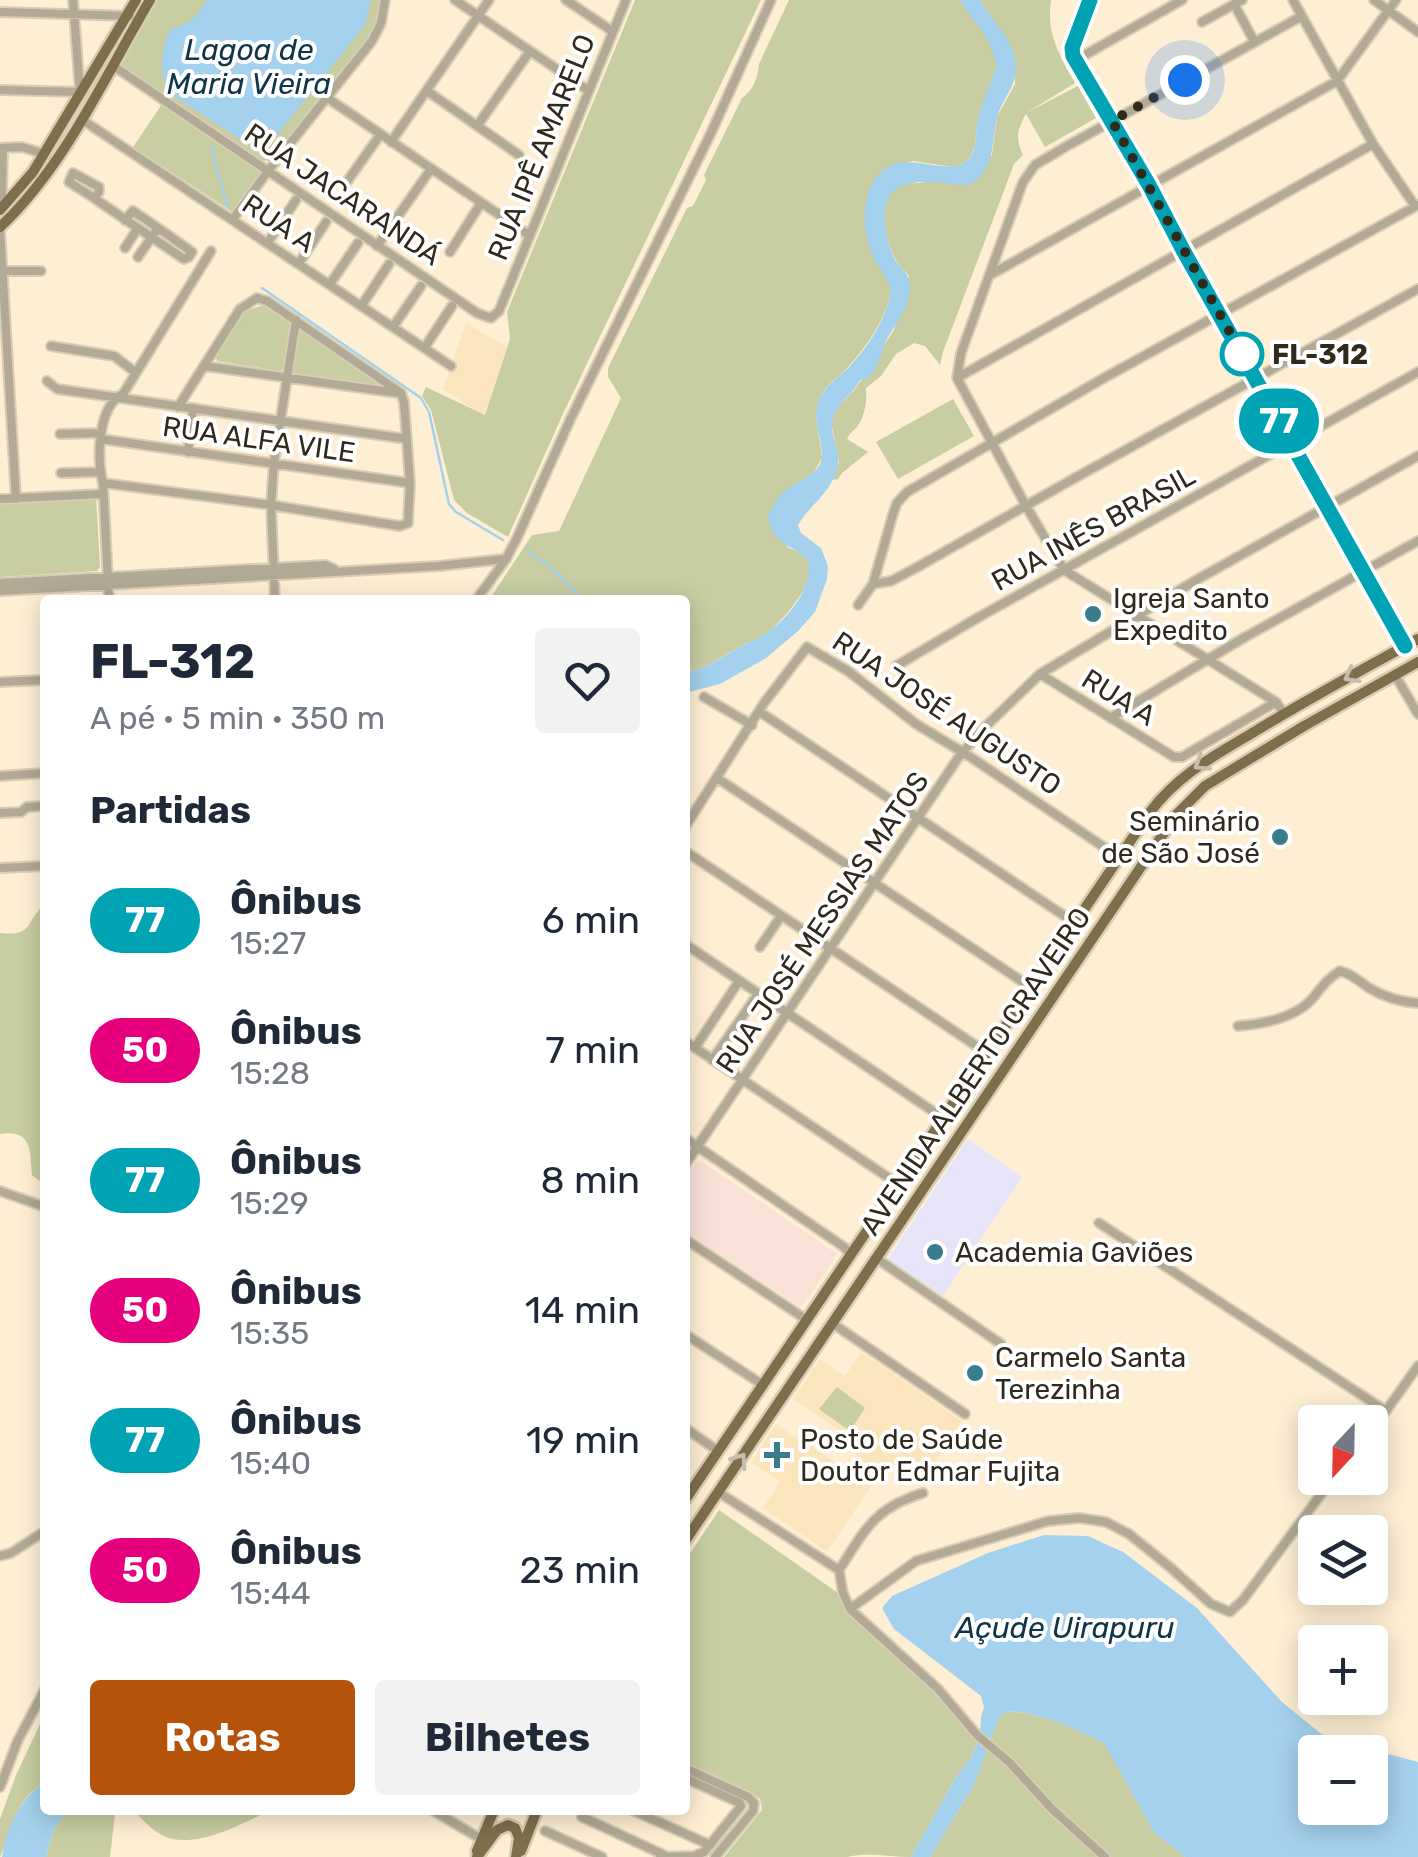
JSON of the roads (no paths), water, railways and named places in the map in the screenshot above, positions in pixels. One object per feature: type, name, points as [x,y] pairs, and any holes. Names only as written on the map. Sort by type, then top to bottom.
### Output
[{"type":"main road","points":[[4,206],[44,154],[136,0]]},
{"type":"main road","points":[[0,229],[28,200],[53,164],[150,0]]},
{"type":"main road","name":"AVENIDA ALBERTO CRAVEIRO","points":[[690,1493],[1150,812],[1190,770],[1418,639]]},
{"type":"main road","name":"AVENIDA ALBERTO CRAVEIRO","points":[[690,1534],[1176,815],[1205,786],[1418,662]]},
{"type":"main road","points":[[1284,714],[1294,732]]},
{"type":"main road","points":[[851,1255],[866,1272]]},
{"type":"main road","points":[[476,1857],[492,1815]]},
{"type":"main road","points":[[518,1857],[536,1815]]},
{"type":"main road","points":[[476,1857],[496,1830],[508,1825],[519,1835],[518,1857]]},
{"type":"street","points":[[0,90],[80,92],[73,0]]},
{"type":"street","points":[[233,219],[372,41],[381,23],[385,0]]},
{"type":"street","points":[[455,0],[588,91]]},
{"type":"street","points":[[392,142],[489,0]]},
{"type":"street","points":[[566,0],[612,31]]},
{"type":"street","name":"RUA IPÊ AMARELO","points":[[498,311],[626,0]]},
{"type":"street","points":[[480,595],[506,559],[535,500],[772,0]]},
{"type":"street","points":[[1090,0],[1072,48],[1073,56],[1405,646]]},
{"type":"street","points":[[1076,60],[1182,0]]},
{"type":"street","points":[[858,605],[873,584],[901,496],[1416,206],[1373,144],[1293,0]]},
{"type":"street","points":[[1374,0],[1418,32]]},
{"type":"street","points":[[990,274],[1337,80],[1396,0]]},
{"type":"street","points":[[1202,22],[1238,2],[1254,41]]},
{"type":"street","points":[[0,12],[140,18]]},
{"type":"street","points":[[1284,714],[1276,702],[1064,570],[957,378],[961,353],[1030,169],[1302,16]]},
{"type":"street","points":[[477,126],[530,51]]},
{"type":"street","name":"RUA JACARANDÁ","points":[[112,65],[477,314],[492,318],[498,311]]},
{"type":"street","points":[[427,91],[519,155]]},
{"type":"street","points":[[326,97],[529,236]]},
{"type":"street","name":"RUA A","points":[[81,119],[451,366]]},
{"type":"street","points":[[346,183],[380,134]]},
{"type":"street","points":[[957,378],[1373,144]]},
{"type":"street","points":[[4,206],[2,148],[22,147],[44,154]]},
{"type":"street","points":[[53,164],[70,177],[68,182],[184,260],[191,254],[191,250],[133,211],[125,220]]},
{"type":"street","points":[[378,246],[431,169]]},
{"type":"street","points":[[268,242],[296,200]]},
{"type":"street","points":[[450,252],[481,204]]},
{"type":"street","points":[[300,263],[326,222]]},
{"type":"street","points":[[125,248],[138,228]]},
{"type":"street","points":[[138,257],[158,228]]},
{"type":"street","points":[[0,229],[5,390],[16,498]]},
{"type":"street","points":[[330,284],[358,243]]},
{"type":"street","points":[[108,595],[100,472],[101,436],[108,410],[122,394],[211,251]]},
{"type":"street","points":[[362,305],[389,264]]},
{"type":"street","points":[[1,270],[41,271]]},
{"type":"street","points":[[393,326],[420,286]]},
{"type":"street","points":[[873,584],[896,579],[1418,289]]},
{"type":"street","points":[[0,500],[103,488],[271,505],[400,526],[410,520],[401,393],[262,299],[248,302],[234,316],[178,406]]},
{"type":"street","points":[[424,348],[452,306]]},
{"type":"street","points":[[274,595],[274,462],[296,320]]},
{"type":"street","points":[[51,346],[114,356],[135,372]]},
{"type":"street","points":[[204,366],[401,393]]},
{"type":"street","name":"RUA INÊS BRASIL","points":[[896,666],[1418,372]]},
{"type":"street","points":[[48,382],[58,389],[406,439]]},
{"type":"street","points":[[188,452],[192,408]]},
{"type":"street","name":"RUA ALFA VILE","points":[[60,434],[101,436],[410,483]]},
{"type":"street","name":"RUA JOSÉ MESSIAS MATOS","points":[[690,1159],[962,752],[981,730],[1040,674],[1198,578],[1418,456]]},
{"type":"street","points":[[61,473],[100,472]]},
{"type":"street","points":[[1110,718],[1418,541]]},
{"type":"street","points":[[5,586],[273,572],[325,565],[338,571],[506,559]]},
{"type":"street","name":"RUA JOSÉ AUGUSTO","points":[[760,712],[807,647],[1120,858]]},
{"type":"street","name":"RUA A","points":[[1040,674],[1174,757],[1182,757],[1276,702]]},
{"type":"street","points":[[1395,675],[1418,714]]},
{"type":"street","points":[[0,682],[40,680]]},
{"type":"street","points":[[704,696],[752,725]]},
{"type":"street","points":[[690,819],[760,712],[1075,924]]},
{"type":"street","points":[[0,776],[40,774]]},
{"type":"street","points":[[717,778],[1032,988]]},
{"type":"street","points":[[0,813],[40,806]]},
{"type":"street","points":[[690,854],[987,1053]]},
{"type":"street","points":[[3,870],[40,866]]},
{"type":"street","points":[[760,946],[781,916]]},
{"type":"street","points":[[690,947],[943,1118]]},
{"type":"street","points":[[1238,1026],[1257,1025],[1297,1010],[1340,971],[1390,998],[1418,1003]]},
{"type":"street","points":[[695,1048],[740,981]]},
{"type":"street","points":[[712,1060],[758,994]]},
{"type":"street","points":[[690,1044],[898,1184]]},
{"type":"street","points":[[690,1141],[851,1255]]},
{"type":"street","points":[[0,1191],[40,1205]]},
{"type":"street","points":[[1100,1223],[1378,1405]]},
{"type":"street","points":[[690,1242],[807,1320]]},
{"type":"street","points":[[876,1258],[1001,1344]]},
{"type":"street","points":[[832,1323],[964,1414]]},
{"type":"street","points":[[690,1337],[762,1385]]},
{"type":"street","points":[[1388,1407],[1418,1366]]},
{"type":"street","points":[[690,1431],[718,1451]]},
{"type":"street","points":[[718,1492],[839,1570]]},
{"type":"street","points":[[923,1494],[894,1504],[869,1522],[839,1570],[842,1593],[850,1609],[938,1689],[977,1736],[1009,1762],[1104,1857]]},
{"type":"street","points":[[850,1609],[916,1561],[1048,1521],[1079,1518],[1106,1522],[1129,1534],[1211,1604],[1230,1612],[1244,1600],[1321,1495]]},
{"type":"street","points":[[0,1556],[40,1534]]},
{"type":"street","points":[[0,1787],[40,1699]]},
{"type":"street","points":[[690,1770],[754,1803],[753,1810],[715,1857]]},
{"type":"street","points":[[582,1818],[663,1856],[698,1855],[741,1805],[690,1780]]},
{"type":"street","points":[[440,1815],[481,1839]]},
{"type":"street","points":[[643,1815],[710,1845]]},
{"type":"street","points":[[544,1831],[602,1857]]},
{"type":"water","name":"Lagoa de Maria Vieira","points":[[207,0],[371,0],[365,25],[265,150],[254,148],[172,95],[167,87],[162,71],[170,29],[192,19]]},
{"type":"water","points":[[960,0],[980,0],[1009,43],[1015,60],[1015,76],[997,118],[984,172],[968,185],[925,182],[900,187],[886,205],[888,241],[908,278],[910,294],[874,370],[868,378],[860,380],[835,413],[832,426],[838,458],[836,473],[798,525],[801,533],[821,548],[828,566],[815,612],[766,658],[720,684],[690,692],[690,672],[765,634],[790,612],[803,592],[808,560],[773,533],[768,516],[783,493],[811,475],[820,464],[822,450],[816,417],[820,398],[866,347],[886,309],[889,285],[866,234],[865,211],[870,189],[886,168],[898,163],[952,166],[963,164],[971,156],[980,113],[996,69],[988,41]]},
{"type":"water","name":"Açude Uirapuru","points":[[1044,1535],[1088,1536],[1123,1552],[1197,1608],[1282,1702],[1323,1735],[1298,1735],[1298,1825],[1388,1825],[1388,1754],[1418,1762],[1418,1857],[1185,1857],[1154,1832],[1104,1743],[1062,1723],[1008,1711],[999,1717],[975,1783],[930,1857],[911,1857],[972,1756],[984,1707],[981,1696],[894,1629],[882,1608],[892,1596],[988,1553]]},
{"type":"water","points":[[40,1786],[40,1815],[64,1815],[54,1829],[46,1857],[2,1857],[16,1814]]},
{"type":"waterway","points":[[214,147],[227,207]]},
{"type":"waterway","points":[[262,288],[421,398],[429,412],[449,504],[503,540]]},
{"type":"waterway","points":[[527,552],[546,563],[578,595]]},
{"type":"place","name":"FL-312","points":[[1242,354]]},
{"type":"place","name":"Igreja Santo Expedito","points":[[1093,614]]},
{"type":"place","name":"Seminário de São José","points":[[1280,837]]},
{"type":"place","name":"Academia Gaviões","points":[[935,1252]]},
{"type":"place","name":"Carmelo Santa Terezinha","points":[[975,1373]]},
{"type":"place","name":"Posto de Saúde Doutor Edmar Fujita","points":[[777,1455]]}]
